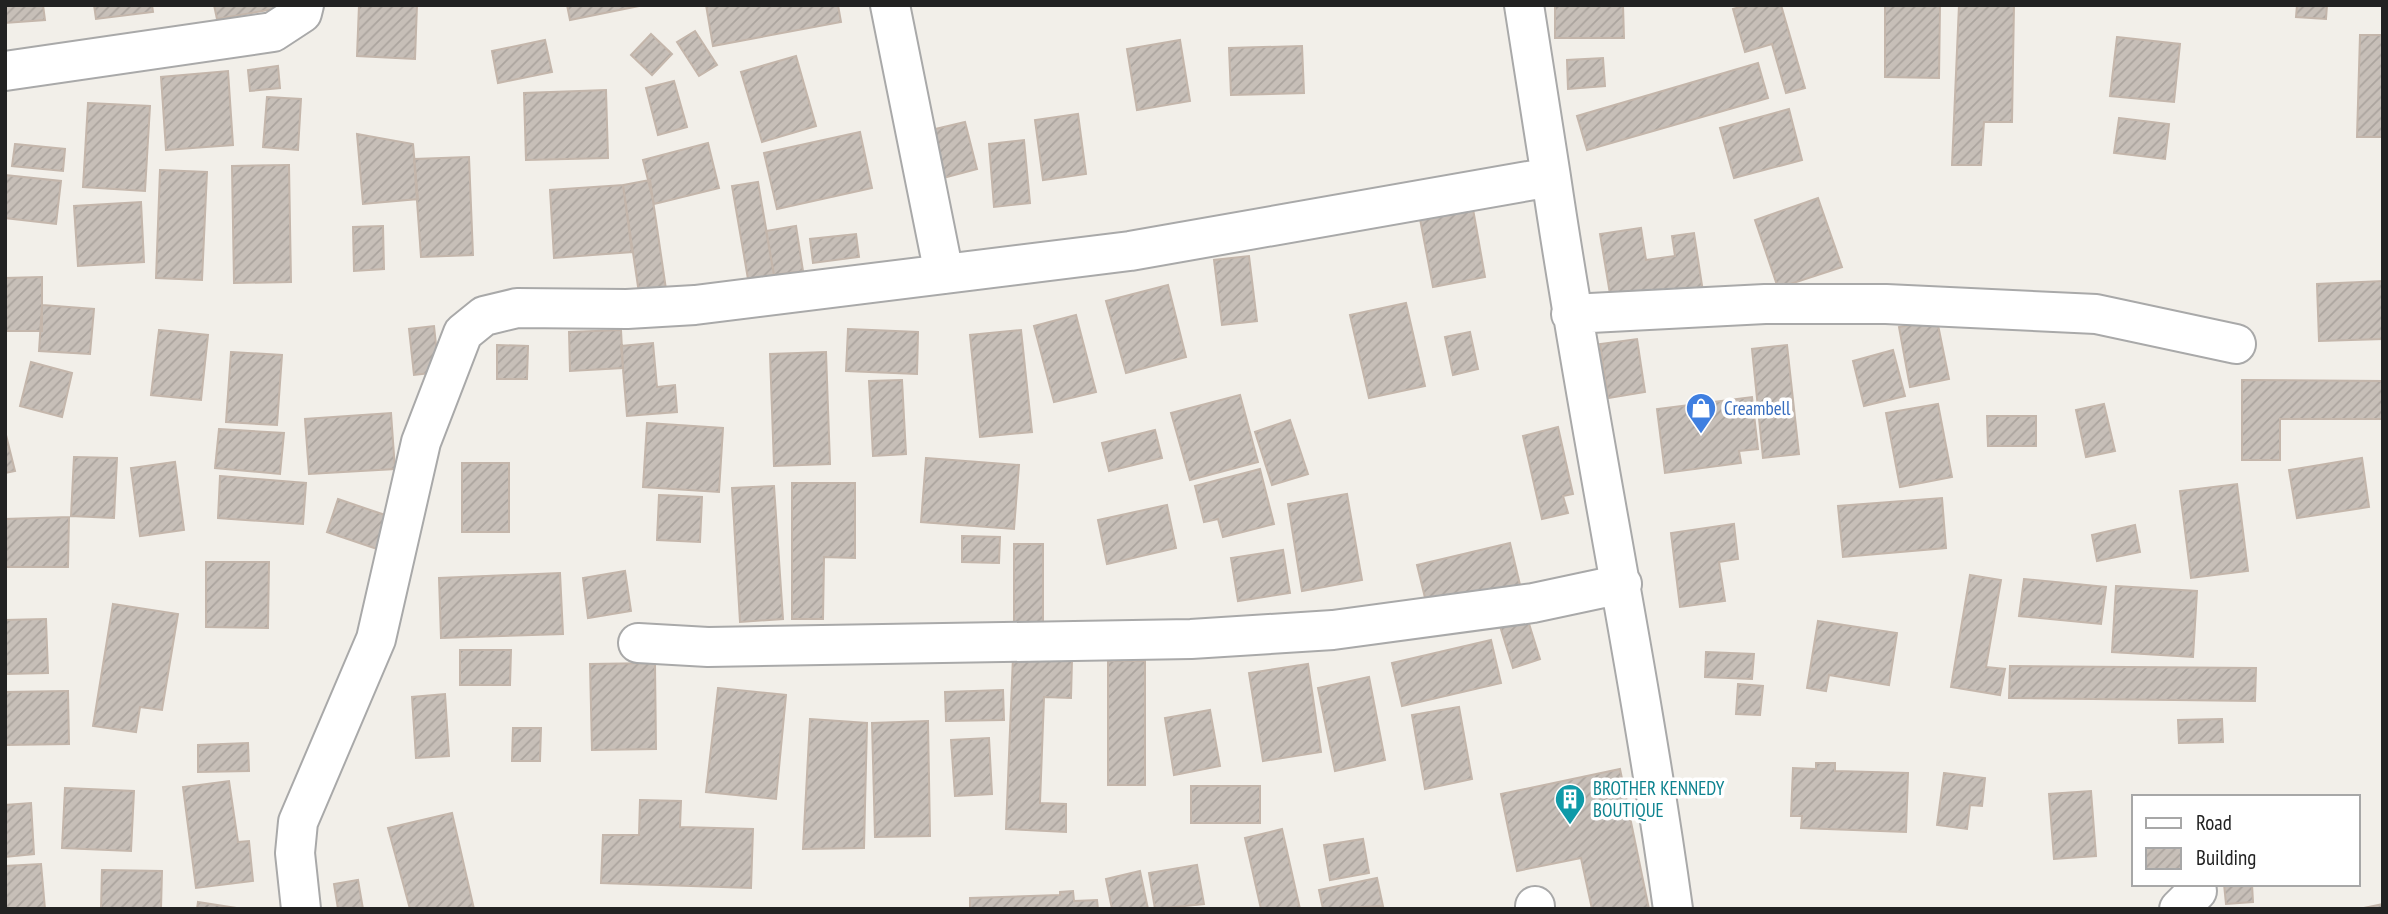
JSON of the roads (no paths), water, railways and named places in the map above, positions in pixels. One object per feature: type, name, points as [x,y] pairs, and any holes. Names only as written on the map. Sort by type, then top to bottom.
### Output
[{"type":"street","points":[[5,71],[273,32],[302,13],[304,5]]},
{"type":"street","points":[[890,5],[944,274]]},
{"type":"street","points":[[1524,5],[1571,314],[1622,584],[1653,765],[1673,909]]},
{"type":"street","points":[[301,909],[295,853],[298,822],[338,721],[376,639],[421,442],[463,333],[484,316],[517,308],[627,309],[695,305],[1130,251],[1551,177]]},
{"type":"street","points":[[1571,314],[1765,304],[1886,304],[2096,314],[2236,344]]},
{"type":"street","points":[[638,643],[708,647],[1230,636],[1346,628],[1533,603],[1622,584]]},
{"type":"place","name":"Creambell","points":[[1701,435]]},
{"type":"place","name":"BROTHER KENNEDY BOUTIQUE","points":[[1570,826]]}]
